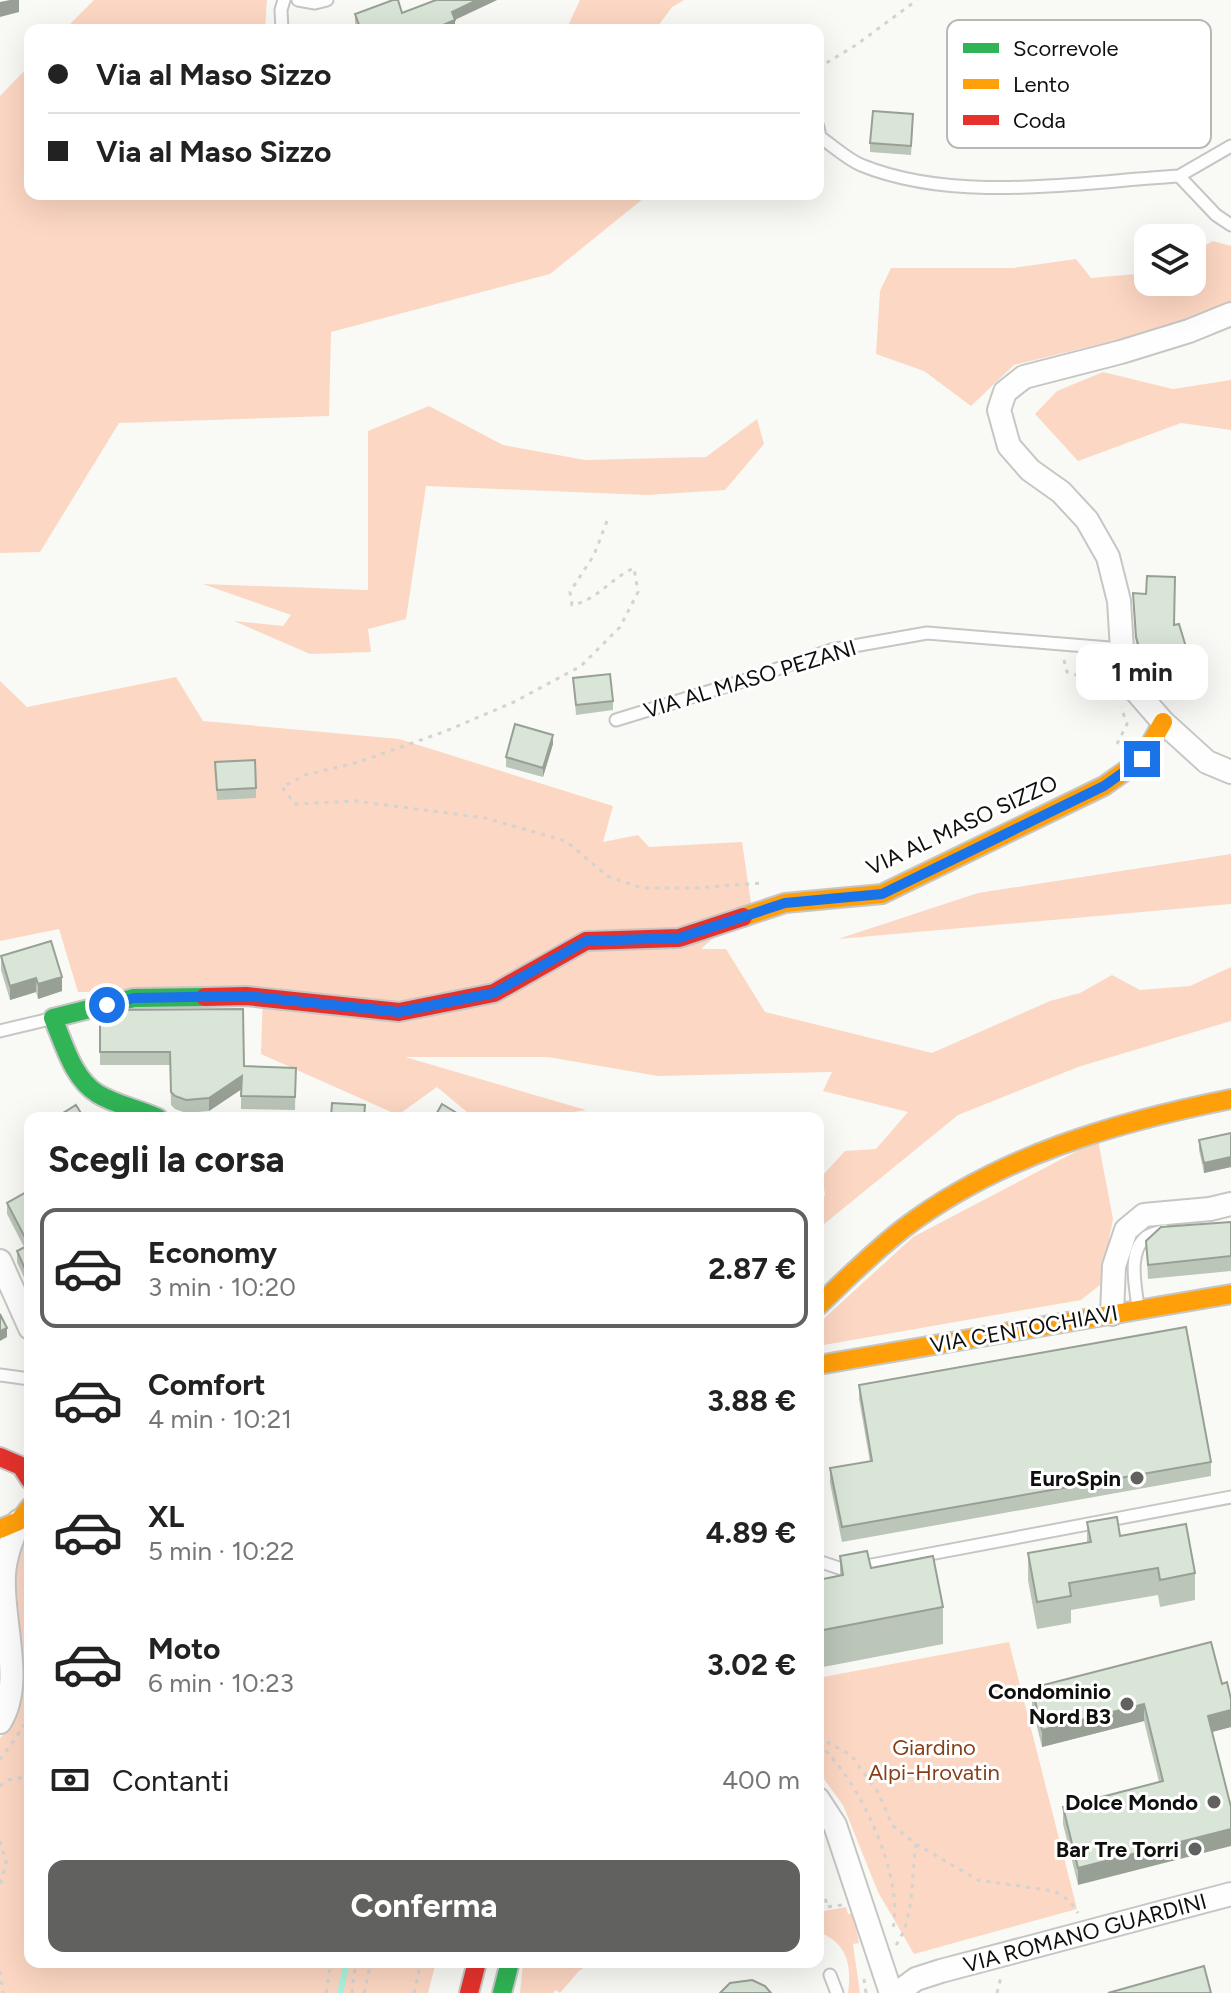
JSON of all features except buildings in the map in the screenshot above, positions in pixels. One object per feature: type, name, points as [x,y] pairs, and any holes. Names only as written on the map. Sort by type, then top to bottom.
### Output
[{"type":"main road","name":"VIA AL MASO SIZZO","points":[[53,1018],[134,998],[246,996],[399,1012],[494,993],[586,941],[679,938],[785,903],[882,894],[1104,786],[1142,759],[1163,722]]},
{"type":"main road","points":[[53,1018],[82,1077],[97,1094],[146,1112]]},
{"type":"main road","points":[[824,1300],[854,1271],[924,1215],[983,1178],[1045,1148],[1107,1127],[1172,1109],[1231,1099]]},
{"type":"main road","name":"VIA CENTOCHIAVI","points":[[824,1364],[1231,1294]]},
{"type":"main road","points":[[469,1993],[475,1968]]},
{"type":"main road","points":[[502,1993],[511,1968]]},
{"type":"main road","points":[[513,1968],[513,1993]]},
{"type":"street","points":[[1231,314],[1149,344],[1024,377],[1005,392],[999,410],[1009,446],[1030,470],[1061,492],[1087,520],[1108,557],[1119,601],[1122,649],[1135,690],[1163,722],[1207,762],[1231,772]]},
{"type":"street","points":[[1112,1314],[1114,1266],[1126,1230],[1144,1215],[1231,1204]]},
{"type":"street","points":[[0,1261],[24,1315]]},
{"type":"street","points":[[0,1722],[7,1711],[11,1685],[2,1570],[16,1519]]},
{"type":"street","points":[[824,1808],[835,1825],[894,1993]]},
{"type":"street","name":"VIA ROMANO GUARDINI","points":[[894,1993],[916,1979],[941,1971],[1231,1894]]},
{"type":"lane","points":[[282,24],[284,0]]},
{"type":"lane","points":[[298,0],[315,3],[327,0]]},
{"type":"lane","points":[[824,140],[860,164],[944,184],[997,188],[1179,176],[1231,146]]},
{"type":"lane","points":[[1179,176],[1216,215],[1231,225]]},
{"type":"lane","name":"VIA AL MASO PEZANI","points":[[616,720],[831,650],[927,633],[1122,649]]},
{"type":"lane","points":[[0,1031],[53,1018]]},
{"type":"lane","points":[[1138,1309],[1134,1271],[1137,1252],[1146,1237],[1180,1228]]},
{"type":"lane","points":[[0,1375],[24,1378]]},
{"type":"lane","points":[[824,1563],[845,1570],[1231,1497]]},
{"type":"lane","points":[[830,1975],[837,1993]]},
{"type":"path","points":[[824,64],[917,0]]},
{"type":"path","points":[[607,521],[594,555],[570,592],[572,605],[587,603],[618,575],[634,568],[638,592],[620,627],[581,666],[514,702],[446,731],[359,762],[305,775],[282,787],[295,804],[371,803],[498,821],[566,841],[607,876],[642,888],[763,883]]},
{"type":"path","points":[[1059,645],[1067,672],[1100,683],[1119,700],[1127,724],[1113,752]]},
{"type":"path","points":[[0,1760],[24,1726]]},
{"type":"path","points":[[824,1740],[851,1755],[879,1794],[892,1825],[916,1844],[978,1880],[1054,1891],[1070,1901],[1080,1917]]},
{"type":"path","points":[[824,1749],[842,1770],[884,1851],[896,1906],[891,1936]]},
{"type":"path","points":[[0,1786],[8,1780],[24,1777]]},
{"type":"path","points":[[0,1841],[6,1862],[0,1887]]},
{"type":"path","points":[[895,1947],[904,1934],[908,1916],[916,1844]]},
{"type":"path","points":[[824,1896],[827,1907]]},
{"type":"path","points":[[997,1993],[1003,1967]]},
{"type":"path","points":[[326,1993],[330,1968]]},
{"type":"path","points":[[352,1993],[357,1968]]},
{"type":"path","points":[[364,1993],[370,1968]]},
{"type":"path","points":[[414,1993],[420,1968]]},
{"type":"path","points":[[0,1971],[3,1993]]},
{"type":"green space","points":[[94,0],[267,0],[265,24],[70,24]]},
{"type":"green space","points":[[580,0],[684,0],[672,7],[659,24],[569,24]]},
{"type":"green space","points":[[24,71],[24,200],[642,200],[550,274],[331,332],[329,416],[119,423],[40,552],[0,553],[0,96]]},
{"type":"green space","points":[[1213,241],[1231,246],[1231,302],[1187,323],[1014,365],[971,406],[924,371],[876,354],[880,291],[891,268],[1013,268],[1076,259],[1091,278],[1134,274],[1134,296],[1206,296],[1206,245]]},
{"type":"green space","points":[[1103,372],[1173,389],[1231,380],[1231,430],[1181,423],[1078,461],[1035,414],[1057,391]]},
{"type":"green space","points":[[429,406],[503,445],[585,460],[706,457],[757,419],[764,444],[725,490],[647,495],[426,486],[406,619],[368,629],[371,652],[310,654],[234,621],[283,626],[291,615],[203,584],[368,590],[368,431]]},
{"type":"green space","points":[[176,677],[203,721],[399,739],[613,806],[603,842],[638,835],[649,847],[742,842],[751,903],[701,949],[726,949],[765,1012],[932,1053],[1050,1001],[1080,993],[1112,975],[1140,990],[1190,986],[1231,967],[1231,1021],[1078,1067],[958,1115],[824,1224],[824,1174],[845,1151],[876,1149],[908,1112],[823,1091],[832,1072],[658,1076],[548,1057],[405,1057],[586,1110],[467,1112],[437,1087],[402,1112],[391,1112],[261,1054],[263,990],[78,992],[59,929],[0,941],[0,681],[27,707]]},
{"type":"green space","points":[[1231,854],[1231,904],[838,939],[978,893]]},
{"type":"green space","points":[[1098,1140],[1113,1219],[1100,1285],[1081,1300],[824,1345],[824,1319],[913,1237]]},
{"type":"green space","points":[[24,1538],[24,1968],[434,1968],[428,1993],[0,1993],[0,1738],[7,1730],[22,1666],[15,1561],[17,1545]]},
{"type":"green space","name":"Giardino Alpi-Hrovatin","points":[[1009,1642],[1077,1909],[914,1954],[878,1892],[843,1805],[824,1779],[824,1677]]},
{"type":"green space","points":[[846,1907],[848,1914],[853,1913],[859,1943],[853,1944],[860,1993],[848,1993],[848,1964],[841,1948],[824,1934],[824,1911]]},
{"type":"green space","points":[[522,1968],[583,1968],[560,1993],[556,1990],[553,1993],[520,1993]]},
{"type":"waterway","points":[[19,1547],[24,1546]]},
{"type":"waterway","points":[[340,1993],[346,1968]]},
{"type":"traffic: fast","points":[[142,1112],[112,1101],[89,1087],[70,1060],[53,1018],[134,998],[205,997]]},
{"type":"traffic: fast","points":[[502,1993],[508,1968]]},
{"type":"traffic: slow","points":[[743,917],[785,903],[882,894],[1104,786],[1142,759],[1163,722]]},
{"type":"traffic: slow","points":[[824,1300],[904,1228],[979,1181],[1060,1145],[1102,1131],[1231,1099]]},
{"type":"traffic: slow","points":[[824,1364],[1231,1294]]},
{"type":"traffic: slow","points":[[0,1529],[19,1521],[24,1515]]},
{"type":"traffic: jam","points":[[205,997],[246,996],[399,1012],[494,993],[586,941],[679,938],[743,917]]},
{"type":"traffic: jam","points":[[0,1457],[21,1466],[24,1471]]},
{"type":"traffic: jam","points":[[469,1993],[475,1968]]},
{"type":"place","name":"EuroSpin","points":[[1137,1478]]},
{"type":"place","name":"Condominio Nord B3","points":[[1127,1704]]},
{"type":"place","name":"Dolce Mondo","points":[[1214,1802]]},
{"type":"place","name":"Bar Tre Torri","points":[[1195,1849]]},
{"type":"route","points":[[107,1005],[134,998],[246,996],[399,1012],[494,993],[586,941],[679,938],[785,903],[882,894],[1104,786],[1142,759]]}]
